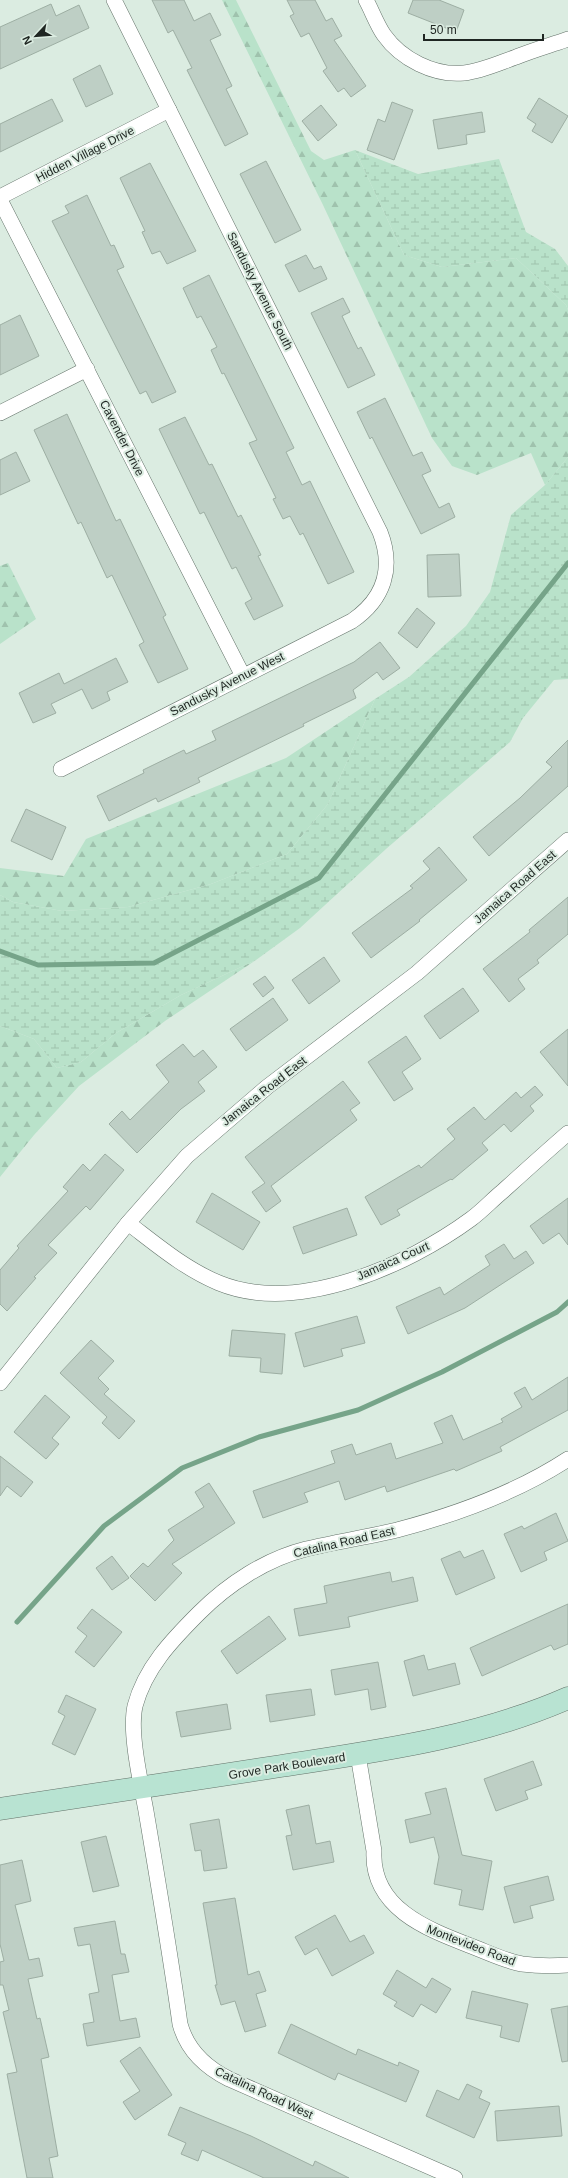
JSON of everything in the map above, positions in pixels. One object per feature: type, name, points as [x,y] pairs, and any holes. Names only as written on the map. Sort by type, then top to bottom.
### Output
[{"type":"street","name":"Sandusky Avenue South","points":[[114,0],[380,532],[386,551],[386,569],[382,586]]},
{"type":"street","points":[[366,0],[383,34],[394,46],[419,64],[440,71],[464,73],[487,68],[568,38]]},
{"type":"street","name":"Hidden Village Drive","points":[[0,199],[169,110]]},
{"type":"street","name":"Cavender Drive","points":[[0,199],[243,676]]},
{"type":"street","points":[[0,413],[87,369]]},
{"type":"street","name":"Sandusky Avenue West","points":[[61,768],[352,621],[364,613],[374,602],[382,586]]},
{"type":"street","name":"Jamaica Road East","points":[[0,1383],[128,1223],[187,1156],[218,1127],[267,1086],[417,973],[568,840]]},
{"type":"street","name":"Jamaica Court","points":[[128,1223],[187,1268],[220,1283],[252,1292],[286,1293],[317,1288],[359,1277],[396,1263],[436,1242],[472,1219],[568,1133]]},
{"type":"street","name":"Catalina Road East","points":[[142,1788],[135,1729],[135,1708],[142,1685],[154,1663],[212,1601],[241,1578],[275,1560],[304,1550],[396,1530],[454,1514],[491,1500],[534,1480],[568,1459]]},
{"type":"street","name":"Grove Park Boulevard","points":[[0,1809],[358,1755],[441,1739],[515,1718],[568,1698]]},
{"type":"street","name":"Montevideo Road","points":[[358,1755],[374,1851],[374,1860],[384,1890],[398,1909],[424,1928],[499,1957],[521,1964],[545,1966],[568,1965]]},
{"type":"street","name":"Catalina Road West","points":[[142,1788],[180,2024],[188,2043],[198,2058],[214,2071],[229,2079],[455,2178]]},
{"type":"green space","points":[[222,0],[236,0],[311,151],[324,160],[355,150],[404,255],[442,267],[516,258],[566,305],[568,310],[568,457],[545,485],[531,453],[477,475],[452,466],[432,438],[323,205]]},
{"type":"green space","points":[[355,150],[418,174],[499,159],[526,232],[555,249],[568,266],[568,310],[566,305],[516,258],[442,267],[404,255]]},
{"type":"green space","points":[[568,457],[568,679],[554,680],[523,718],[510,742],[386,849],[300,928],[256,960],[181,995],[116,1033],[81,1062],[57,1068],[34,1039],[0,1026],[0,895],[13,902],[62,911],[128,907],[211,884],[287,854],[328,804],[375,699],[409,677],[466,626],[490,592],[511,515],[545,485]]},
{"type":"green space","points":[[8,563],[36,619],[0,644],[0,566]]},
{"type":"green space","points":[[375,699],[328,804],[287,854],[211,884],[128,907],[62,911],[13,902],[0,895],[0,868],[64,876],[86,839],[286,758]]},
{"type":"green space","points":[[256,960],[165,1021],[79,1086],[34,1135],[0,1177],[0,1026],[34,1039],[57,1068],[81,1062],[116,1033],[181,995]]},
{"type":"building","points":[[152,0],[184,0],[194,21],[210,13],[221,35],[210,40],[232,86],[226,89],[248,134],[225,146],[187,70],[192,68],[173,30],[168,33]]},
{"type":"building","points":[[287,0],[315,0],[326,21],[332,18],[342,36],[334,40],[366,86],[351,97],[344,88],[338,92],[323,71],[327,68],[309,33],[301,37],[290,16],[294,14]]},
{"type":"building","points":[[413,0],[439,0],[464,10],[456,32],[408,13]]},
{"type":"building","points":[[51,4],[56,16],[79,5],[89,28],[0,69],[0,27]]},
{"type":"building","points":[[100,65],[113,94],[86,107],[73,79]]},
{"type":"building","points":[[539,98],[568,116],[552,143],[532,131],[536,124],[527,118]]},
{"type":"building","points":[[52,99],[63,121],[0,152],[0,124]]},
{"type":"building","points":[[392,102],[413,110],[394,160],[367,150],[378,119],[385,122]]},
{"type":"building","points":[[321,105],[337,125],[318,141],[302,121]]},
{"type":"building","points":[[482,112],[485,132],[466,135],[467,144],[438,149],[433,120]]},
{"type":"building","points":[[266,161],[301,230],[275,243],[240,174]]},
{"type":"building","points":[[150,163],[196,251],[167,264],[160,251],[152,254],[142,232],[145,231],[120,178]]},
{"type":"building","points":[[87,195],[111,246],[114,245],[124,267],[117,270],[176,392],[152,403],[146,391],[140,394],[52,221],[69,213],[65,206]]},
{"type":"building","points":[[306,255],[314,269],[321,266],[327,279],[299,292],[285,265]]},
{"type":"building","points":[[209,275],[294,448],[286,452],[302,485],[310,481],[354,572],[328,584],[303,533],[300,535],[290,516],[283,519],[273,499],[276,498],[249,443],[257,440],[211,350],[217,347],[201,316],[197,318],[183,288]]},
{"type":"building","points":[[343,298],[350,312],[342,316],[358,349],[361,347],[375,375],[348,388],[311,313]]},
{"type":"building","points":[[20,315],[39,356],[0,375],[0,325]]},
{"type":"building","points":[[385,398],[413,456],[422,452],[431,471],[422,475],[439,508],[449,503],[455,517],[421,534],[372,437],[370,439],[357,412]]},
{"type":"building","points":[[67,414],[116,521],[120,519],[166,615],[163,617],[188,669],[158,683],[139,645],[144,642],[112,575],[107,578],[81,522],[78,524],[34,430]]},
{"type":"building","points":[[185,417],[209,465],[212,464],[238,517],[241,515],[261,555],[258,556],[283,606],[254,620],[245,603],[252,599],[236,567],[232,569],[204,512],[200,514],[159,429]]},
{"type":"building","points":[[16,452],[30,481],[0,495],[0,460]]},
{"type":"building","points":[[459,554],[461,596],[428,597],[427,555]]},
{"type":"building","points":[[417,608],[435,623],[417,648],[398,633]]},
{"type":"building","points":[[380,642],[400,668],[383,680],[377,672],[353,690],[356,698],[303,724],[304,726],[198,778],[200,782],[158,802],[156,798],[109,821],[97,796],[144,773],[143,770],[184,750],[186,754],[216,740],[212,731],[354,662]]},
{"type":"building","points":[[116,658],[128,682],[107,692],[110,700],[92,709],[82,689],[51,704],[56,713],[33,723],[19,693],[59,673],[64,684]]},
{"type":"building","points":[[568,740],[568,786],[489,856],[473,837],[520,798],[552,767],[546,762]]},
{"type":"building","points":[[26,809],[66,827],[52,860],[11,841]]},
{"type":"building","points":[[439,847],[467,880],[419,920],[420,921],[371,958],[352,933],[413,888],[410,886],[430,869],[423,861]]},
{"type":"building","points":[[568,897],[568,934],[537,960],[539,963],[518,979],[525,989],[509,1002],[483,969],[530,932],[529,930]]},
{"type":"building","points":[[324,957],[340,981],[309,1004],[292,980]]},
{"type":"building","points":[[265,976],[274,988],[263,997],[253,984]]},
{"type":"building","points":[[463,988],[479,1011],[440,1039],[424,1016]]},
{"type":"building","points":[[273,998],[288,1020],[246,1051],[230,1029]]},
{"type":"building","points":[[568,1029],[568,1086],[540,1052]]},
{"type":"building","points":[[406,1036],[421,1059],[402,1072],[413,1089],[394,1101],[368,1062]]},
{"type":"building","points":[[183,1044],[194,1057],[203,1050],[217,1067],[198,1082],[205,1091],[181,1109],[137,1153],[109,1124],[122,1111],[130,1120],[169,1082],[156,1065]]},
{"type":"building","points":[[343,1081],[360,1103],[350,1110],[357,1120],[271,1186],[281,1201],[266,1212],[252,1192],[265,1183],[245,1157]]},
{"type":"building","points":[[535,1086],[543,1095],[530,1106],[534,1111],[511,1132],[504,1124],[482,1143],[488,1150],[452,1180],[451,1179],[397,1210],[400,1215],[381,1225],[365,1197],[419,1165],[421,1168],[455,1139],[447,1129],[474,1107],[485,1120],[516,1092],[521,1098]]},
{"type":"building","points":[[105,1154],[124,1170],[90,1210],[86,1206],[48,1245],[57,1253],[34,1277],[36,1278],[7,1311],[0,1304],[0,1270],[19,1248],[17,1246],[68,1191],[63,1187],[83,1164],[90,1171]]},
{"type":"building","points":[[212,1193],[260,1222],[243,1250],[196,1222]]},
{"type":"building","points":[[568,1198],[568,1245],[559,1233],[543,1244],[530,1226]]},
{"type":"building","points":[[347,1208],[357,1235],[303,1254],[293,1227]]},
{"type":"building","points":[[504,1244],[514,1259],[526,1251],[534,1263],[465,1308],[408,1334],[396,1307],[440,1287],[444,1295],[490,1265],[485,1256]]},
{"type":"building","points":[[357,1316],[365,1343],[341,1349],[343,1356],[304,1367],[295,1333]]},
{"type":"building","points":[[232,1330],[285,1334],[282,1374],[260,1372],[261,1358],[229,1356]]},
{"type":"building","points":[[91,1340],[114,1361],[98,1378],[109,1389],[104,1394],[135,1421],[119,1439],[102,1423],[107,1417],[60,1373]]},
{"type":"building","points":[[568,1377],[568,1410],[500,1447],[502,1451],[456,1471],[454,1469],[387,1492],[385,1486],[345,1500],[339,1481],[304,1493],[308,1502],[263,1518],[253,1491],[335,1463],[331,1451],[352,1444],[356,1455],[391,1443],[396,1459],[443,1443],[434,1423],[452,1415],[463,1440],[503,1422],[501,1419],[522,1407],[514,1393],[525,1387],[532,1400]]},
{"type":"building","points":[[45,1395],[70,1417],[52,1438],[59,1444],[46,1459],[14,1432]]},
{"type":"building","points":[[0,1456],[33,1482],[21,1497],[7,1486],[0,1496]]},
{"type":"building","points":[[209,1483],[235,1523],[172,1564],[182,1573],[155,1601],[130,1576],[143,1563],[148,1567],[174,1540],[168,1530],[204,1507],[195,1492]]},
{"type":"building","points":[[556,1513],[568,1541],[544,1552],[547,1560],[521,1572],[504,1534],[522,1526],[524,1529]]},
{"type":"building","points":[[483,1550],[495,1578],[456,1595],[441,1559],[460,1551],[464,1558]]},
{"type":"building","points":[[112,1556],[129,1578],[112,1590],[96,1568]]},
{"type":"building","points":[[390,1572],[392,1582],[413,1577],[418,1601],[348,1617],[350,1627],[299,1636],[294,1609],[327,1603],[324,1586]]},
{"type":"building","points":[[568,1604],[568,1644],[554,1650],[551,1645],[482,1676],[470,1648]]},
{"type":"building","points":[[92,1609],[122,1632],[94,1667],[75,1652],[87,1636],[77,1628]]},
{"type":"building","points":[[269,1616],[286,1639],[237,1674],[221,1651]]},
{"type":"building","points":[[424,1655],[428,1670],[455,1663],[460,1684],[413,1696],[404,1661]]},
{"type":"building","points":[[378,1662],[386,1707],[371,1710],[368,1689],[335,1695],[331,1670]]},
{"type":"building","points":[[311,1689],[315,1715],[270,1722],[266,1695]]},
{"type":"building","points":[[66,1695],[96,1709],[75,1755],[52,1744],[65,1716],[58,1712]]},
{"type":"building","points":[[227,1704],[231,1729],[181,1737],[176,1712]]},
{"type":"building","points":[[533,1761],[542,1785],[525,1791],[528,1799],[496,1811],[484,1779]]},
{"type":"building","points":[[446,1788],[462,1855],[492,1861],[483,1910],[459,1905],[462,1890],[434,1884],[439,1857],[434,1837],[410,1843],[405,1820],[431,1814],[425,1793]]},
{"type":"building","points":[[309,1805],[316,1844],[330,1841],[334,1862],[293,1870],[286,1836],[292,1835],[286,1810]]},
{"type":"building","points":[[219,1819],[227,1868],[204,1871],[201,1850],[195,1851],[190,1824]]},
{"type":"building","points":[[106,1836],[119,1886],[93,1892],[81,1842]]},
{"type":"building","points":[[22,1860],[31,1901],[15,1905],[29,1960],[39,1958],[43,1976],[28,1979],[37,2019],[40,2018],[49,2057],[41,2059],[58,2156],[49,2158],[53,2178],[27,2178],[7,2074],[17,2072],[3,2012],[9,2010],[3,1985],[0,1985],[0,1962],[4,1961],[0,1944],[0,1865]]},
{"type":"building","points":[[548,1876],[554,1900],[530,1906],[533,1918],[514,1923],[504,1887]]},
{"type":"building","points":[[235,1898],[248,1975],[259,1971],[266,1991],[256,1994],[266,2026],[245,2032],[235,2001],[221,2005],[215,1985],[217,1985],[203,1903]]},
{"type":"building","points":[[335,1915],[350,1942],[364,1935],[374,1953],[332,1976],[317,1948],[305,1955],[295,1937]]},
{"type":"building","points":[[115,1921],[121,1954],[125,1954],[129,1972],[112,1975],[120,2021],[136,2018],[140,2037],[87,2046],[83,2024],[94,2022],[89,1994],[99,1992],[90,1944],[78,1946],[74,1928]]},
{"type":"building","points":[[397,1970],[426,1988],[432,1978],[451,1989],[436,2013],[421,2004],[413,2017],[394,2006],[397,2002],[383,1994]]},
{"type":"building","points":[[472,1991],[528,2004],[519,2042],[500,2037],[502,2026],[466,2018]]},
{"type":"building","points":[[568,2006],[568,2061],[562,2062],[551,2009]]},
{"type":"building","points":[[291,2024],[356,2055],[358,2049],[398,2066],[399,2062],[419,2071],[406,2102],[338,2073],[335,2080],[278,2053]]},
{"type":"building","points":[[140,2047],[172,2095],[135,2120],[123,2102],[140,2091],[120,2061]]},
{"type":"building","points":[[467,2084],[482,2091],[479,2098],[490,2103],[474,2138],[426,2116],[437,2090],[459,2100]]},
{"type":"building","points":[[559,2106],[562,2136],[497,2141],[495,2111]]},
{"type":"building","points":[[180,2107],[251,2136],[313,2166],[315,2161],[349,2178],[264,2178],[202,2150],[198,2161],[181,2154],[186,2143],[168,2135]]},
{"type":"waterway","points":[[0,951],[38,965],[154,963],[319,878],[568,563]]},
{"type":"waterway","points":[[17,1622],[104,1526],[182,1468],[259,1437],[358,1410],[442,1372],[557,1312],[568,1302]]}]
